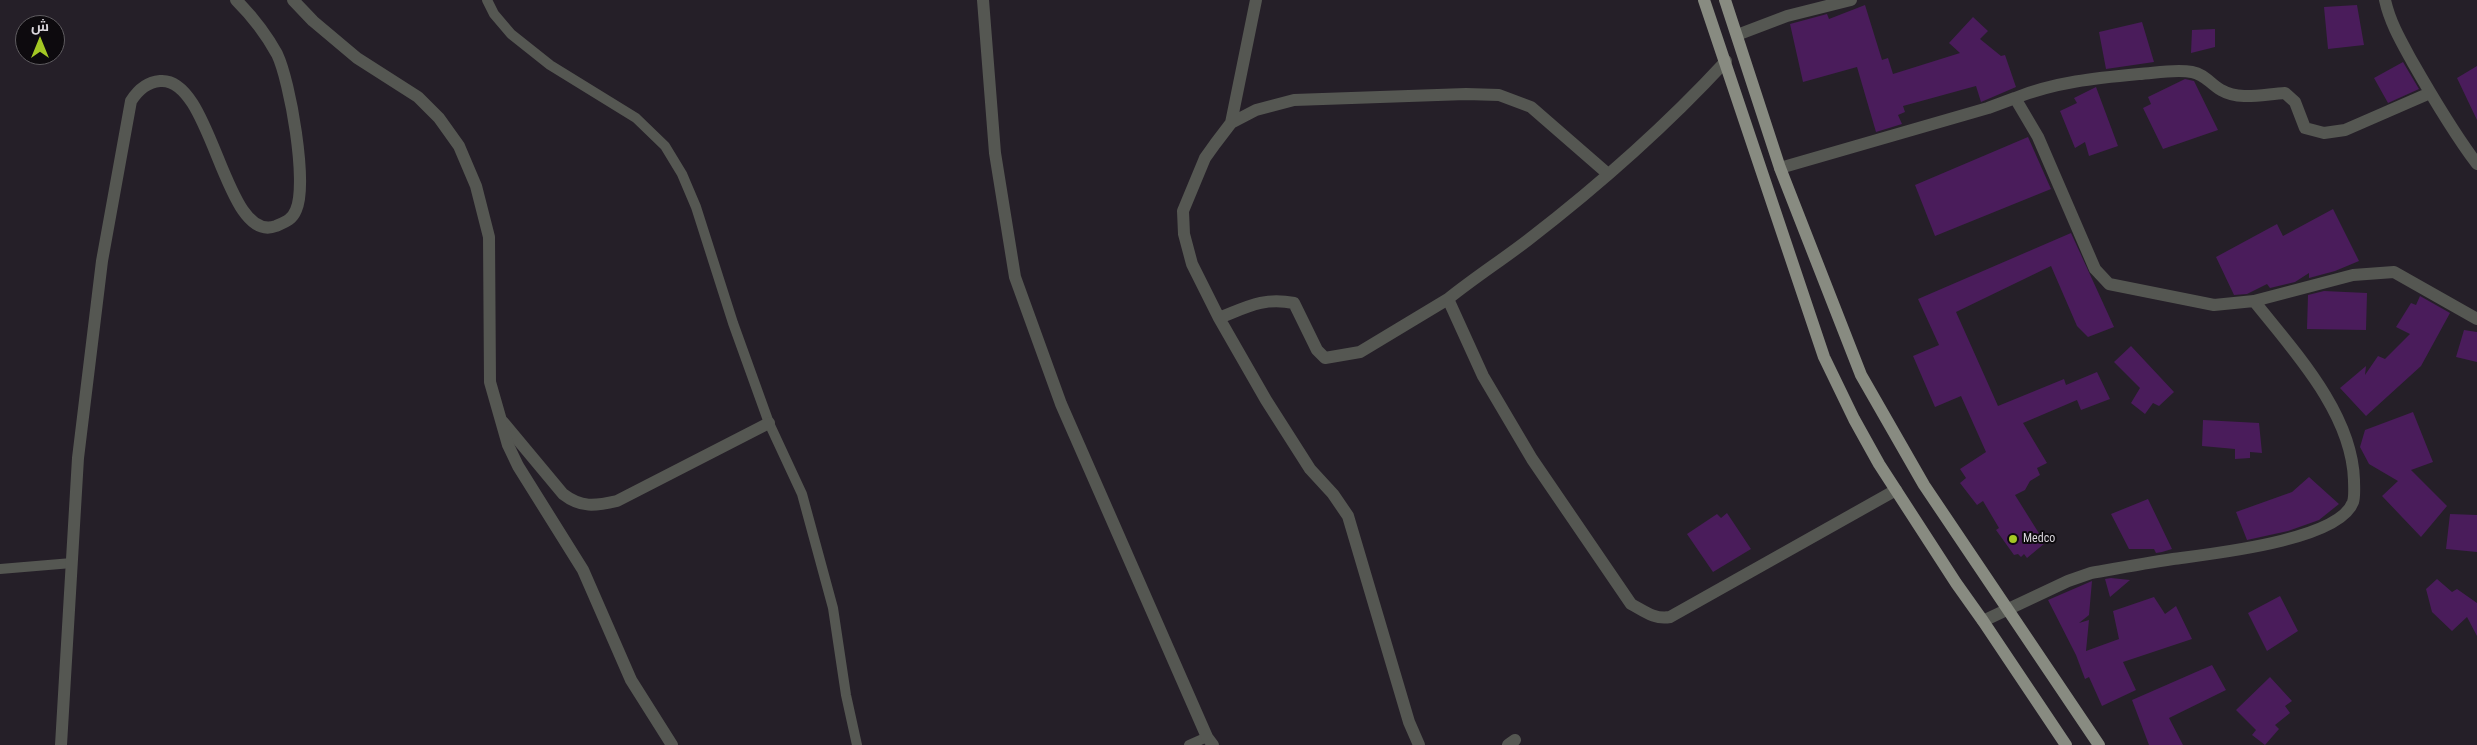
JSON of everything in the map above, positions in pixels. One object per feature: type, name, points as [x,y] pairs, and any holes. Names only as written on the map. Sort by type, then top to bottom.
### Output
[{"type":"main road","points":[[1704,0],[1824,357],[1854,419],[1896,490],[1956,583],[1984,621],[2066,745]]},
{"type":"main road","points":[[1725,0],[1780,168],[1841,328],[1868,389],[1924,485],[2099,745]]},
{"type":"street","points":[[61,745],[78,458],[102,261],[131,101],[138,91],[153,82],[165,80],[178,85],[194,108],[214,146],[242,212],[252,222],[271,227],[289,220],[300,201],[301,179],[287,84],[277,55],[261,28],[236,0]]},
{"type":"street","points":[[293,0],[312,21],[357,58],[418,97],[439,118],[459,146],[476,186],[489,237],[490,382],[497,411],[518,466],[583,570],[631,680],[672,745]]},
{"type":"street","points":[[983,0],[995,153],[1015,277],[1061,404],[1210,741]]},
{"type":"street","points":[[1231,124],[1256,0]]},
{"type":"street","points":[[1736,36],[1787,16],[1851,0]]},
{"type":"street","points":[[2384,0],[2388,14],[2445,120],[2477,164]]},
{"type":"street","points":[[1219,318],[1263,301],[1275,300],[1294,303],[1317,350],[1325,358],[1360,352],[1448,299],[1529,240],[1678,113],[1726,61]]},
{"type":"street","points":[[1780,168],[1988,108],[2063,82],[2158,72],[2192,72],[2205,76],[2221,90],[2232,94],[2250,97],[2285,93],[2295,102],[2305,128],[2324,134],[2345,130],[2430,93]]},
{"type":"street","points":[[1419,745],[1409,722],[1348,516],[1333,494],[1310,469],[1266,400],[1219,318],[1192,264],[1184,234],[1183,212],[1204,158],[1231,124],[1256,110],[1294,100],[1466,94],[1499,96],[1530,107],[1608,174]]},
{"type":"street","points":[[2015,98],[2038,137],[2095,269],[2109,284],[2214,304],[2254,301],[2353,275],[2394,272],[2477,318]]},
{"type":"street","points":[[1448,299],[1483,376],[1532,459],[1631,604],[1661,619],[1670,617],[1896,490]]},
{"type":"street","points":[[1984,621],[2068,581],[2091,573],[2278,542],[2328,524],[2345,513],[2352,503],[2354,484],[2354,470],[2346,436],[2333,409],[2254,301]]},
{"type":"street","points":[[497,411],[507,430],[563,494],[573,501],[595,506],[617,501],[769,423]]},
{"type":"lane","points":[[487,0],[494,14],[511,34],[550,66],[636,118],[665,146],[682,174],[696,207],[732,323],[769,423],[802,494],[823,565],[833,608],[846,695],[857,745]]},
{"type":"lane","points":[[0,569],[72,563]]},
{"type":"lane","points":[[1189,745],[1210,741]]},
{"type":"building","points":[[1865,5],[1882,60],[1888,58],[1893,74],[1960,53],[1949,43],[1973,17],[1988,31],[1980,39],[2001,56],[2005,55],[2016,87],[1981,102],[1976,86],[1903,106],[1905,112],[1898,115],[1902,124],[1876,132],[1857,67],[1803,82],[1790,24],[1827,14],[1829,19]]},
{"type":"building","points":[[2357,5],[2364,45],[2328,49],[2324,7]]},
{"type":"building","points":[[2142,22],[2154,62],[2106,69],[2099,32]]},
{"type":"building","points":[[2215,29],[2215,47],[2191,53],[2192,30]]},
{"type":"building","points":[[2403,62],[2419,89],[2388,103],[2374,78]]},
{"type":"building","points":[[2477,66],[2477,120],[2457,78]]},
{"type":"building","points":[[2185,79],[2194,81],[2218,130],[2163,149],[2143,108],[2151,104],[2148,97]]},
{"type":"building","points":[[2096,87],[2118,146],[2089,156],[2085,142],[2075,148],[2060,111],[2077,103],[2074,98]]},
{"type":"building","points":[[2028,137],[2051,189],[1935,236],[1915,185]]},
{"type":"building","points":[[2333,209],[2359,261],[2335,271],[2309,278],[2309,273],[2295,282],[2270,288],[2267,284],[2247,294],[2234,295],[2216,257],[2277,224],[2283,236]]},
{"type":"building","points":[[2071,233],[2114,327],[2088,337],[2077,326],[2051,266],[1956,312],[1998,406],[2064,379],[2066,385],[2097,372],[2110,399],[2081,410],[2077,400],[2023,423],[2047,463],[2037,468],[2040,475],[2030,481],[2025,490],[2015,495],[2045,543],[2027,558],[2024,554],[2021,557],[2018,554],[2014,555],[1996,530],[1999,528],[1983,501],[1977,505],[1960,483],[1966,478],[1960,469],[1986,452],[1961,396],[1935,407],[1913,356],[1939,345],[1918,299]]},
{"type":"building","points":[[2324,291],[2367,293],[2366,330],[2307,329],[2308,295]]},
{"type":"building","points":[[2420,296],[2450,313],[2421,366],[2366,416],[2340,388],[2366,366],[2365,375],[2378,356],[2385,359],[2410,334],[2396,327],[2411,303],[2416,305]]},
{"type":"building","points":[[2464,330],[2477,332],[2477,362],[2456,357]]},
{"type":"building","points":[[2131,346],[2174,392],[2159,406],[2153,403],[2145,414],[2131,403],[2140,388],[2114,362]]},
{"type":"building","points":[[2413,412],[2433,462],[2411,470],[2447,506],[2421,537],[2382,496],[2398,481],[2369,464],[2360,447],[2365,430]]},
{"type":"building","points":[[2203,420],[2259,423],[2262,453],[2250,452],[2250,458],[2235,459],[2235,449],[2202,446]]},
{"type":"building","points":[[2309,477],[2339,504],[2319,520],[2288,531],[2247,540],[2236,512],[2292,492]]},
{"type":"building","points":[[2148,499],[2172,549],[2156,553],[2154,549],[2129,549],[2111,514]]},
{"type":"building","points":[[1727,513],[1751,549],[1713,572],[1687,534],[1717,514],[1721,518]]},
{"type":"building","points":[[2450,514],[2477,515],[2477,552],[2446,549]]},
{"type":"building","points":[[2105,579],[2130,580],[2110,597]]},
{"type":"building","points":[[2437,579],[2452,592],[2457,589],[2477,603],[2477,636],[2467,617],[2452,631],[2432,612],[2426,589]]},
{"type":"building","points":[[2092,581],[2089,615],[2079,623],[2089,620],[2086,651],[2119,639],[2113,611],[2154,597],[2165,614],[2176,606],[2192,639],[2123,662],[2136,690],[2102,706],[2089,677],[2085,679],[2076,655],[2048,600]]},
{"type":"building","points":[[2280,596],[2298,631],[2267,651],[2248,613]]},
{"type":"building","points":[[2212,665],[2226,690],[2169,718],[2183,745],[2149,745],[2132,700]]},
{"type":"building","points":[[2270,677],[2292,701],[2285,706],[2290,713],[2275,725],[2279,729],[2265,745],[2252,735],[2256,730],[2236,710]]},
{"type":"place","name":"Medco","points":[[2013,539]]}]
